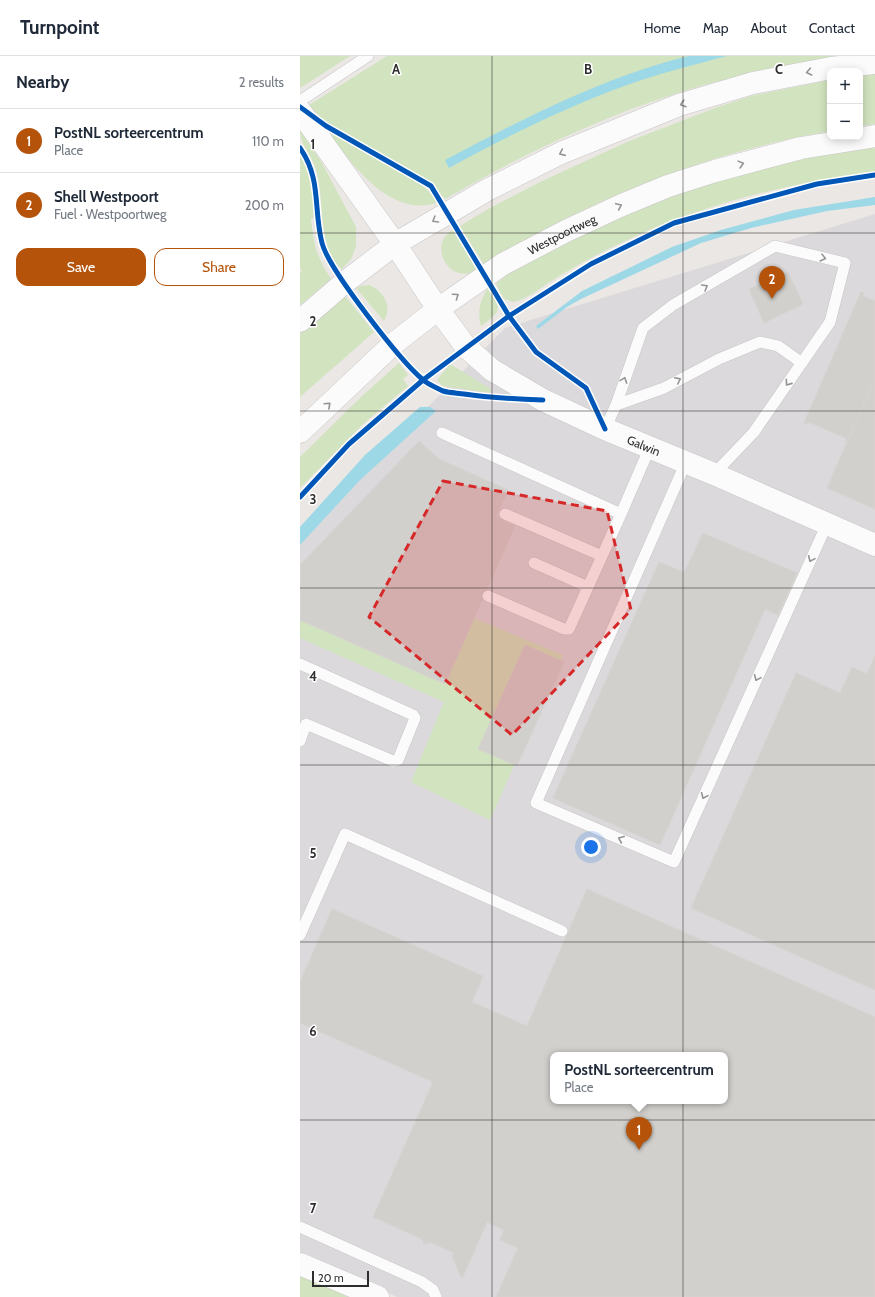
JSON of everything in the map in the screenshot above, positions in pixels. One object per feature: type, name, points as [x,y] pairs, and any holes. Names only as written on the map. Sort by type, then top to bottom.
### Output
[{"type":"main road","points":[[300,321],[344,283],[396,244],[487,190],[561,153],[679,105],[753,83],[830,68],[875,63]]},
{"type":"main road","points":[[300,111],[396,244]]},
{"type":"main road","name":"Westpoortweg","points":[[300,432],[392,345],[438,309],[503,264],[622,205],[668,186],[801,148],[875,136]]},
{"type":"main road","name":"Galwin","points":[[396,244],[438,309],[466,347],[492,370],[543,400],[605,429],[714,474],[875,545]]},
{"type":"main road","points":[[300,1264],[378,1297]]},
{"type":"lane","points":[[300,101],[368,56]]},
{"type":"lane","points":[[605,429],[616,404],[643,328],[674,305],[775,246],[844,263],[830,322],[754,432],[714,474]]},
{"type":"lane","points":[[616,404],[664,388],[719,359],[760,342],[778,346],[802,363]]},
{"type":"lane","points":[[442,433],[621,514]]},
{"type":"lane","points":[[488,596],[564,630],[569,629],[650,447]]},
{"type":"lane","points":[[686,462],[536,803],[674,862],[827,524]]},
{"type":"lane","points":[[506,514],[602,556]]},
{"type":"lane","points":[[534,563],[588,587]]},
{"type":"lane","points":[[300,664],[413,715],[415,718],[398,760],[392,761],[306,724],[300,741]]},
{"type":"lane","points":[[300,935],[345,834],[562,931]]},
{"type":"lane","points":[[300,1227],[422,1282],[433,1290],[436,1297]]},
{"type":"highlighted area","points":[[443,481],[607,511],[631,610],[512,735],[369,617]]},
{"type":"shaded area","points":[[875,214],[875,1297],[397,1297],[300,1254],[300,538],[505,328]]},
{"type":"green space","points":[[300,56],[350,56],[300,88]]},
{"type":"green space","points":[[387,56],[847,56],[777,68],[707,84],[639,106],[540,148],[445,199],[431,183],[423,177],[327,125],[309,105]]},
{"type":"green space","points":[[875,73],[875,124],[863,126],[863,104],[863,75]]},
{"type":"green space","points":[[827,81],[827,132],[740,151],[653,180],[582,211],[539,233],[484,265],[460,226],[490,208],[540,182],[627,142],[715,108],[751,96]]},
{"type":"green space","points":[[300,130],[322,163],[356,227],[356,247],[351,259],[342,269],[334,261],[325,237],[319,181],[312,159],[302,141]]},
{"type":"green space","points":[[332,134],[421,184],[432,195],[437,203],[420,205],[404,203],[389,196],[376,187],[351,162],[330,136]]},
{"type":"green space","points":[[875,146],[875,172],[811,182],[747,196],[685,216],[607,249],[530,295],[514,302],[504,299],[496,284],[510,273],[588,232],[618,218],[680,194],[744,173],[776,165],[817,155]]},
{"type":"green space","points":[[300,153],[310,176],[313,191],[316,216],[311,219],[313,236],[319,257],[331,279],[300,305],[300,273],[302,271],[300,268]]},
{"type":"green space","points":[[453,230],[478,269],[468,273],[458,273],[451,269],[445,262],[442,254],[442,245],[445,236]]},
{"type":"green space","points":[[369,285],[379,291],[385,299],[387,304],[387,315],[384,321],[356,288]]},
{"type":"green space","points":[[488,288],[496,301],[498,310],[493,317],[481,326],[479,316],[480,306]]},
{"type":"green space","points":[[344,295],[374,332],[300,397],[300,333]]},
{"type":"green space","points":[[399,363],[408,375],[403,379],[408,386],[363,424],[300,488],[300,457],[362,396]]},
{"type":"green space","points":[[450,364],[491,389],[490,393],[442,386],[437,380]]},
{"type":"green space","points":[[474,618],[563,655],[490,820],[411,782],[444,702],[300,638],[300,620],[445,684]]},
{"type":"green space","points":[[300,1275],[348,1297],[300,1297]]},
{"type":"water","points":[[689,56],[727,56],[677,69],[627,85],[581,103],[536,123],[449,168],[445,160],[564,100],[626,75]]},
{"type":"water","points":[[875,197],[875,205],[827,211],[751,228],[701,243],[581,299],[567,307],[538,329],[536,326],[582,291],[672,247],[721,230],[794,210]]},
{"type":"water","points":[[420,407],[430,407],[436,411],[360,480],[300,545],[300,527],[365,455]]},
{"type":"building","points":[[788,272],[803,304],[764,323],[749,289]]},
{"type":"building","points":[[861,292],[864,293],[863,296],[875,301],[875,378],[847,442],[845,441],[846,438],[808,422],[807,424],[804,423]]},
{"type":"building","points":[[875,378],[875,509],[827,488]]},
{"type":"building","points":[[419,441],[439,459],[508,490],[496,517],[515,526],[445,684],[300,620],[300,565]]},
{"type":"building","points":[[703,533],[797,573],[778,615],[765,609],[660,845],[553,798],[659,562],[683,572],[685,571]]},
{"type":"building","points":[[525,645],[564,662],[517,766],[478,749]]},
{"type":"building","points":[[875,656],[875,990],[691,908],[796,673],[840,693],[852,667],[867,674]]},
{"type":"building","points":[[587,889],[875,1017],[875,1297],[496,1297],[518,1248],[500,1240],[504,1230],[487,1222],[462,1279],[452,1256],[454,1253],[430,1242],[424,1244],[422,1239],[373,1217],[433,1082],[300,1023],[300,982],[332,909],[483,976],[472,1002],[527,1026]]},
{"type":"cycle path","points":[[300,107],[326,126],[431,186],[509,316],[536,352],[586,388],[605,429]]},
{"type":"cycle path","points":[[300,148],[311,171],[316,194],[319,230],[327,256],[366,314],[412,369],[427,383],[446,392],[543,400]]},
{"type":"cycle path","points":[[300,497],[349,444],[423,380],[509,316],[591,264],[674,223],[817,184],[875,175]]},
{"type":"place","name":"Shell Westpoort","points":[[772,299]]},
{"type":"place","name":"PostNL sorteercentrum","points":[[639,1150]]}]
